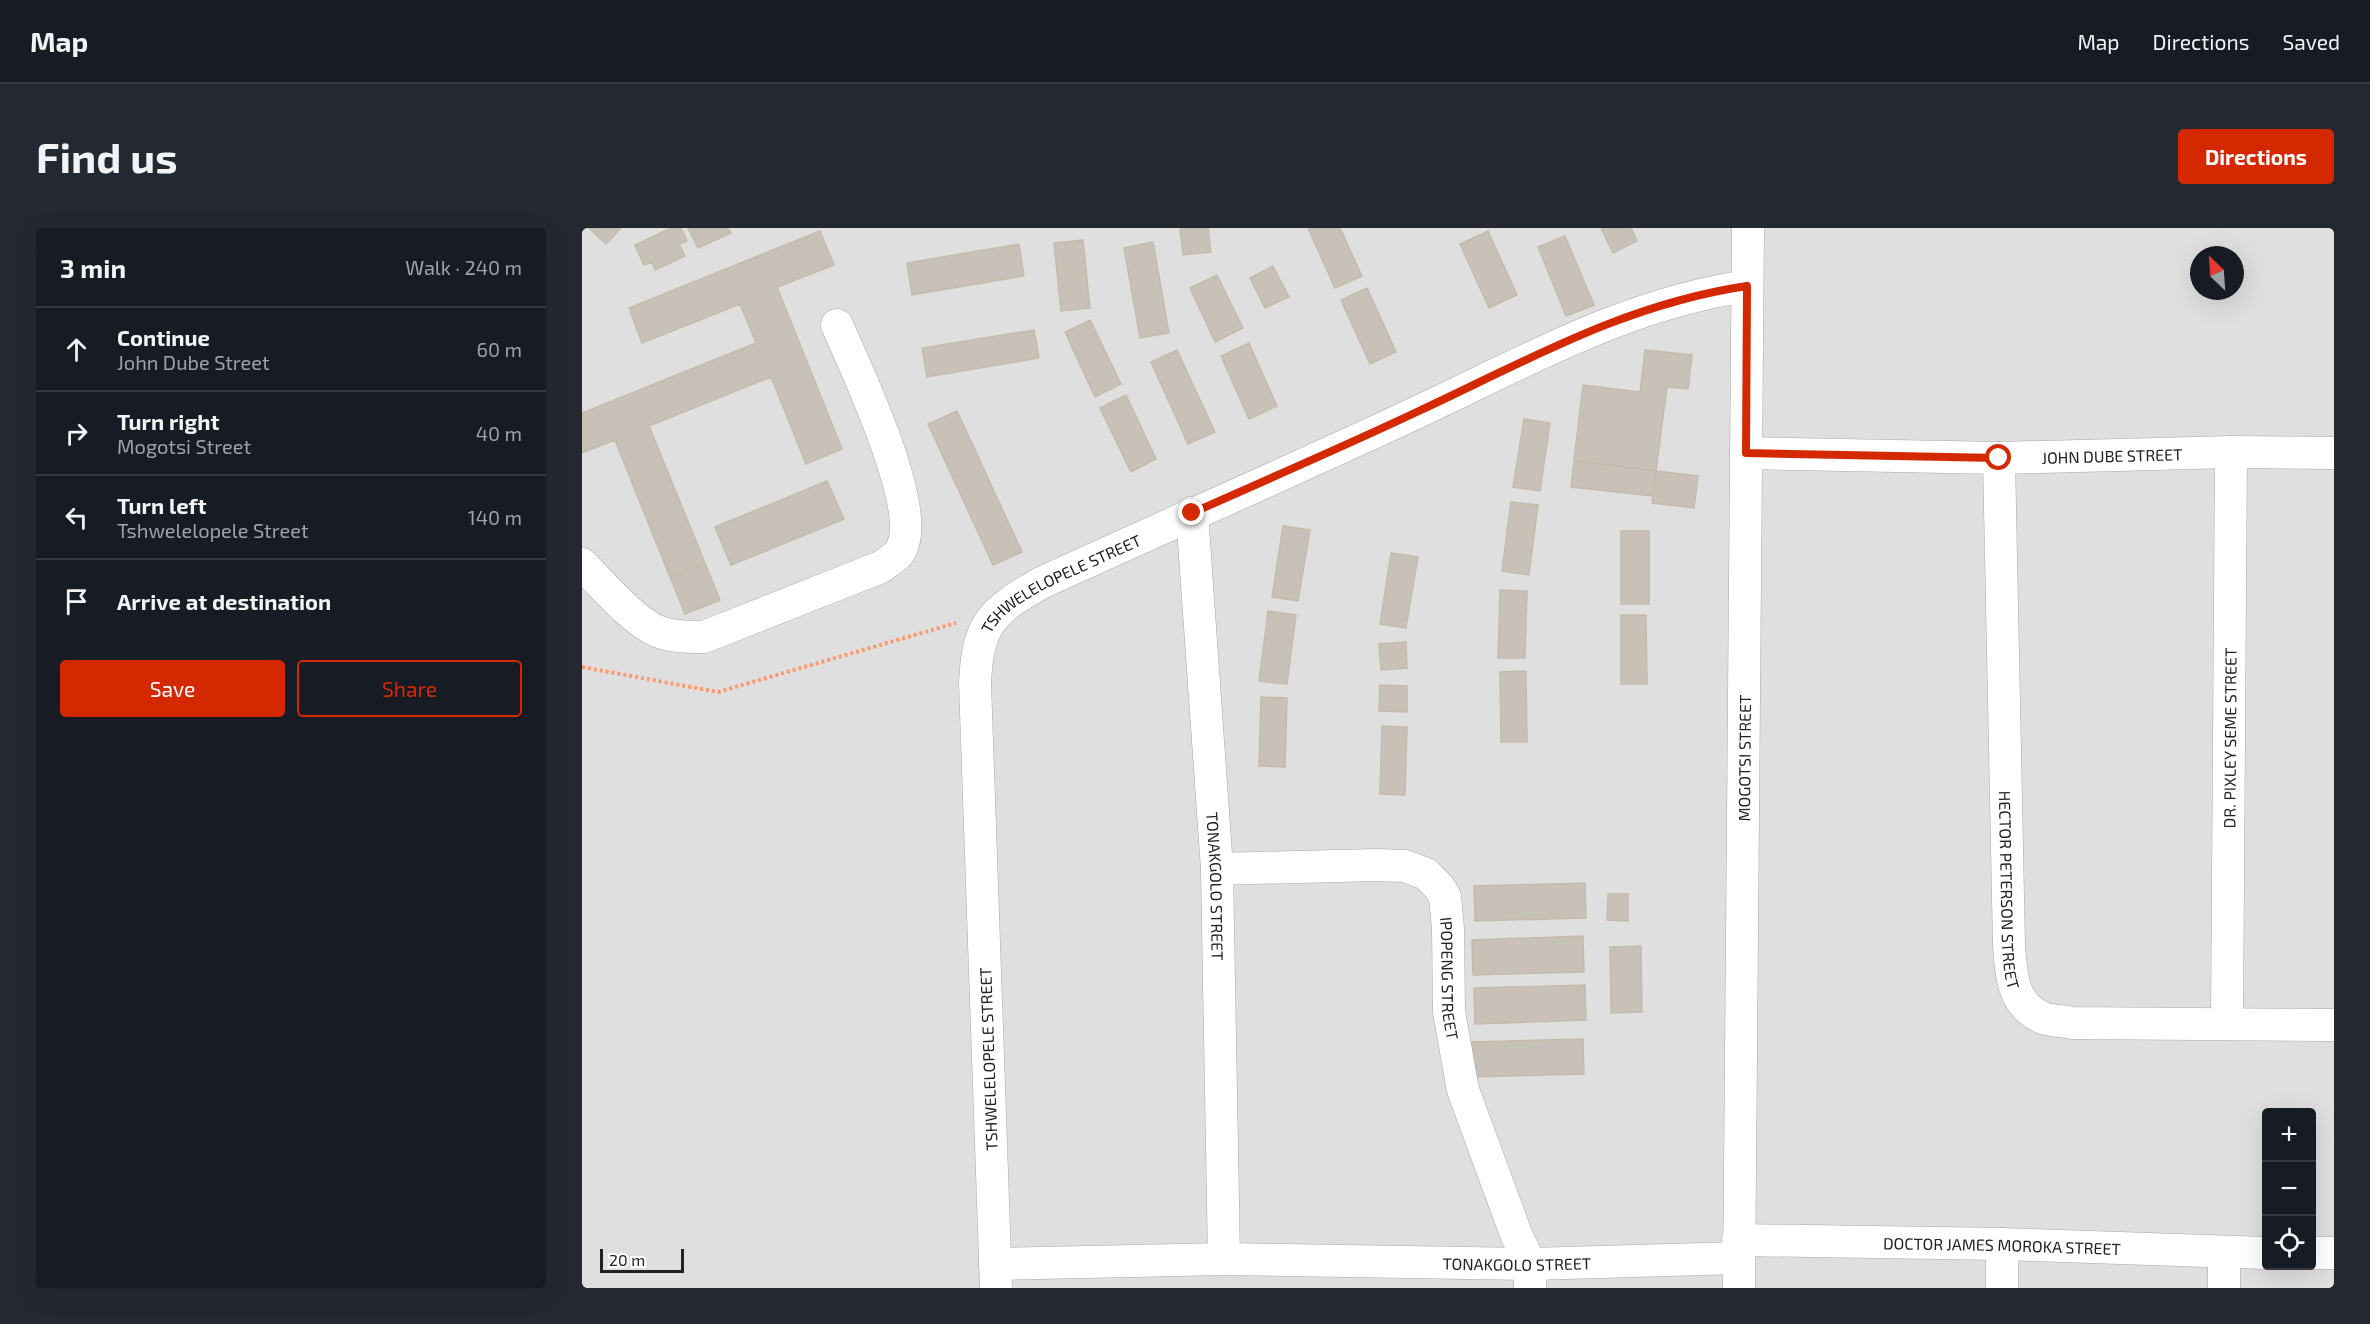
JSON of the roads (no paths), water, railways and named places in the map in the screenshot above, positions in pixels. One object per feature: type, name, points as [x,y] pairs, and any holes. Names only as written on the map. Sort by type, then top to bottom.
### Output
[{"type":"street","name":"MOGOTSI STREET","points":[[1738,1262],[1748,228]]},
{"type":"street","name":"TSHWELELOPELE STREET","points":[[996,1276],[975,683],[977,653],[982,632],[1015,598],[1041,583],[1422,410],[1575,336],[1664,303],[1747,286]]},
{"type":"street","points":[[582,564],[628,610],[656,631],[679,637],[704,637],[880,567],[899,552],[906,528],[903,499],[890,453],[837,325]]},
{"type":"street","name":"JOHN DUBE STREET","points":[[1746,453],[1999,458],[2231,452],[2334,453]]},
{"type":"street","name":"DR. PIXLEY SEME STREET","points":[[2227,1023],[2231,452]]},
{"type":"street","name":"HECTOR PETERSON STREET","points":[[1999,458],[2009,945],[2011,974],[2018,996],[2028,1008],[2044,1018],[2072,1023],[2334,1025]]},
{"type":"street","name":"TONAKGOLO STREET","points":[[1192,513],[1217,869],[1224,1259]]},
{"type":"street","name":"IPOPENG STREET","points":[[1217,869],[1376,864],[1405,866],[1425,874],[1439,887],[1445,897],[1448,928],[1449,1012],[1463,1090],[1530,1276]]},
{"type":"street","points":[[2002,1244],[2002,1288]]},
{"type":"street","name":"DOCTOR JAMES MOROKA STREET","points":[[1738,1262],[2002,1244],[2262,1253]]},
{"type":"street","points":[[2316,1252],[2334,1252]]},
{"type":"street","points":[[2224,1253],[2224,1288]]},
{"type":"street","name":"TONAKGOLO STREET","points":[[996,1276],[1224,1259],[1530,1276],[1738,1262]]}]
